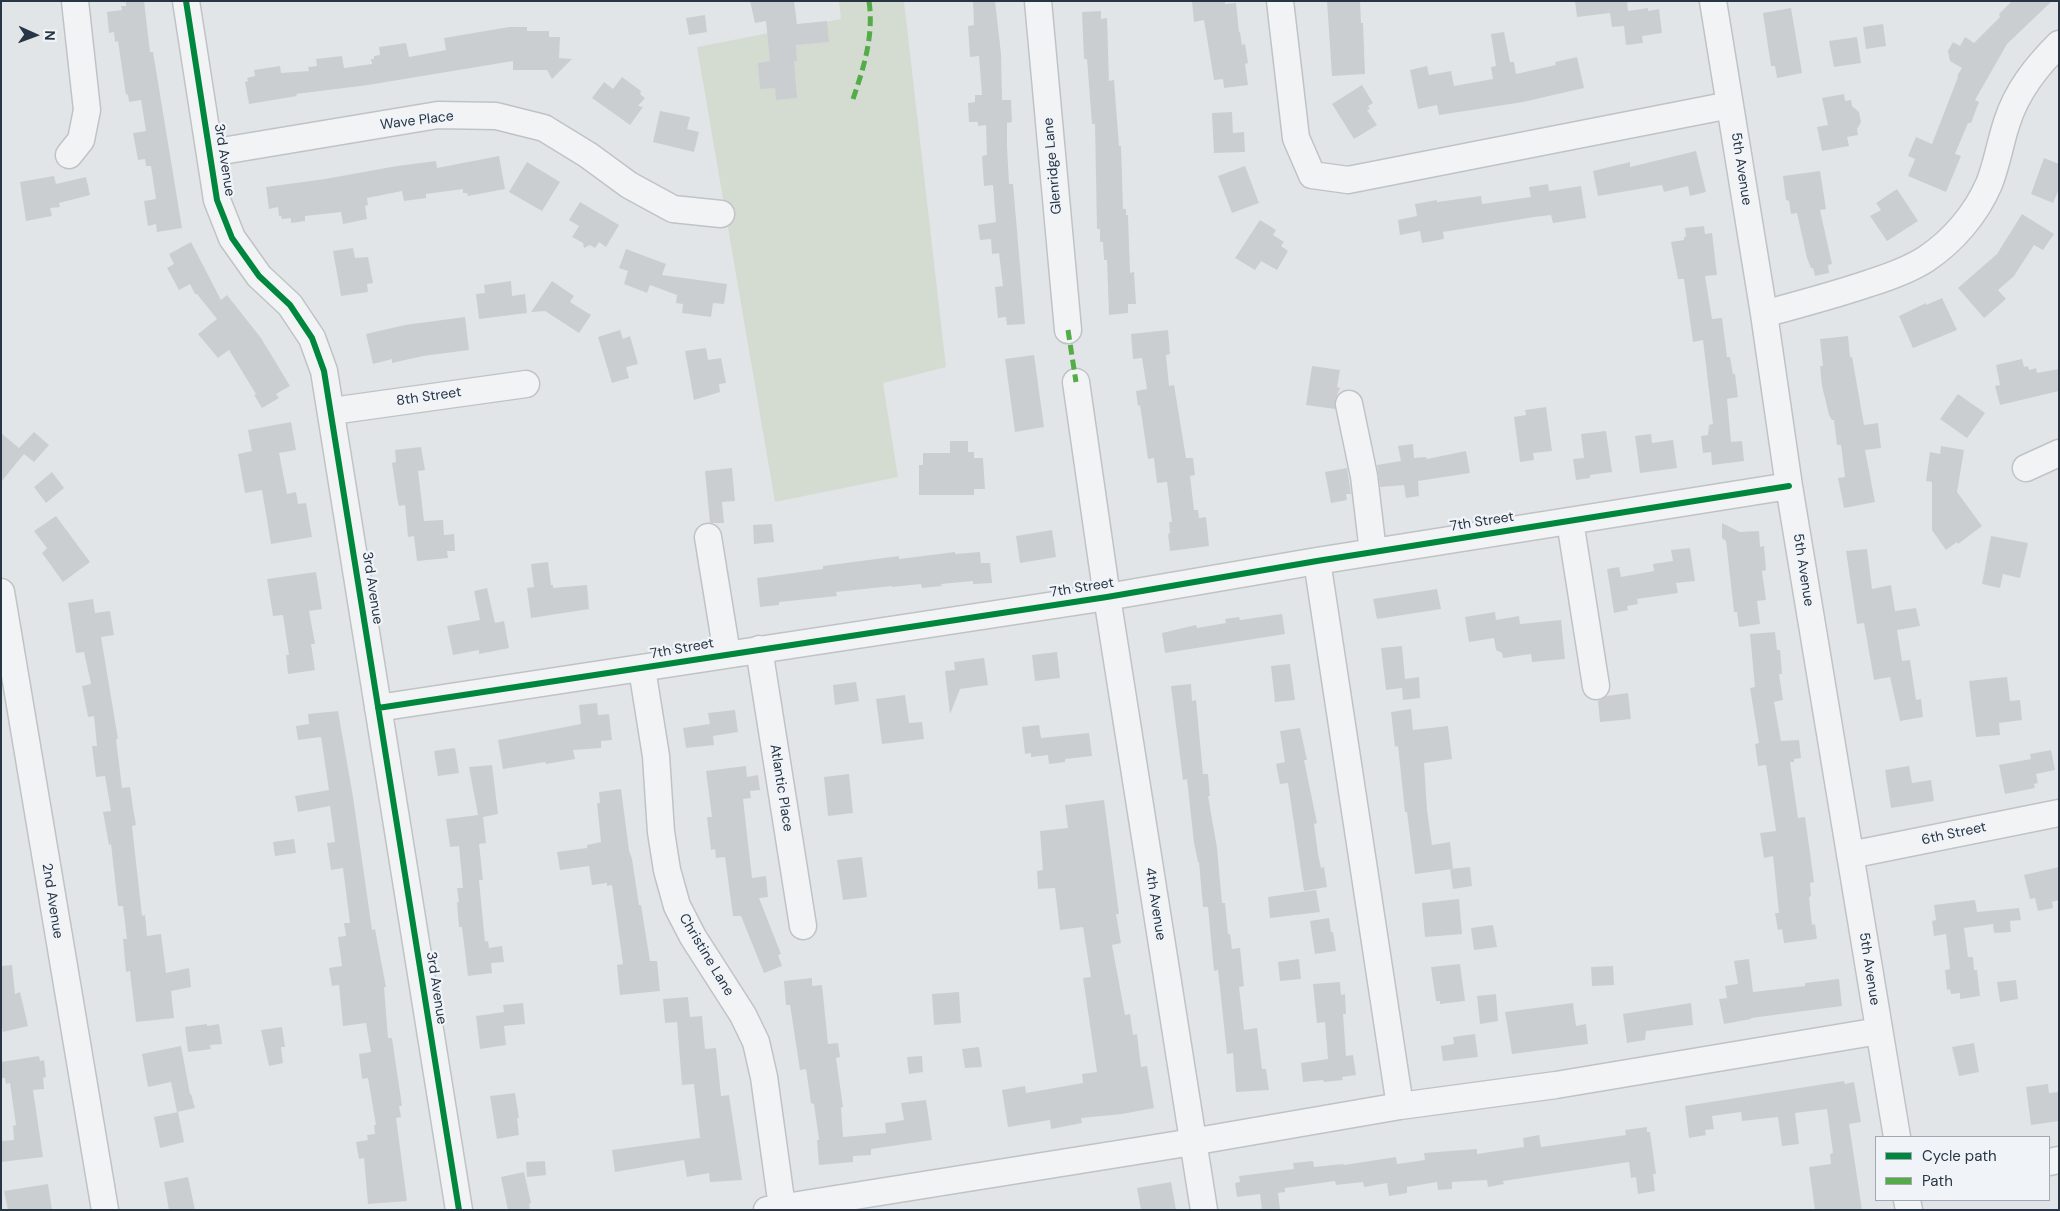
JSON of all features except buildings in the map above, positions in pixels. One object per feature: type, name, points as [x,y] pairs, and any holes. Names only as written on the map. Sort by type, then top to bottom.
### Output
[{"type":"street","points":[[69,154],[81,140],[87,110],[75,1]]},
{"type":"street","name":"3rd Avenue","points":[[186,1],[217,200],[232,238],[259,276],[290,305],[312,338],[324,371],[332,411],[459,1210]]},
{"type":"street","name":"Glenridge Lane","points":[[1038,1],[1068,330]]},
{"type":"street","points":[[1280,1],[1296,138],[1312,175],[1348,180],[1730,105]]},
{"type":"street","name":"5th Avenue","points":[[1713,1],[1764,314],[1789,486],[1897,1136]]},
{"type":"street","points":[[1764,314],[1836,294],[1889,276],[1925,259],[1951,239],[1973,212],[1988,184],[2007,122],[2020,92],[2038,65],[2059,44]]},
{"type":"street","name":"Wave Place","points":[[210,153],[438,116],[496,116],[544,128],[588,155],[629,185],[674,209],[721,214]]},
{"type":"street","points":[[1076,382],[1107,597]]},
{"type":"street","name":"8th Street","points":[[332,411],[526,384]]},
{"type":"street","points":[[1349,404],[1364,476],[1373,552]]},
{"type":"street","points":[[2026,468],[2059,453]]},
{"type":"street","name":"7th Street","points":[[378,708],[1107,597],[1316,561],[1789,486]]},
{"type":"street","points":[[1570,521],[1596,686]]},
{"type":"street","points":[[708,537],[727,654]]},
{"type":"street","points":[[1316,561],[1400,1106]]},
{"type":"street","name":"2nd Avenue","points":[[1,592],[104,1210]]},
{"type":"street","name":"4th Avenue","points":[[1107,597],[1204,1210]]},
{"type":"street","name":"Atlantic Place","points":[[759,649],[803,926]]},
{"type":"street","name":"Christine Lane","points":[[642,669],[656,756],[661,832],[667,870],[677,906],[693,938],[743,1015],[756,1042],[764,1077],[774,1208]]},
{"type":"street","name":"6th Street","points":[[1850,855],[2059,813]]},
{"type":"street","points":[[774,1208],[1193,1142],[1400,1106],[1556,1084],[1879,1031]]},
{"type":"shaded area","points":[[839,1],[904,1],[946,367],[883,383],[898,477],[775,502],[697,47],[841,19]]},
{"type":"marked path","points":[[853,99],[869,39],[869,1]]},
{"type":"marked path","points":[[1068,330],[1076,382]]},
{"type":"cycle path","points":[[186,1],[217,200],[232,238],[259,276],[290,305],[312,338],[324,371],[459,1210]]},
{"type":"cycle path","points":[[378,708],[1107,597],[1317,561],[1789,486]]}]
